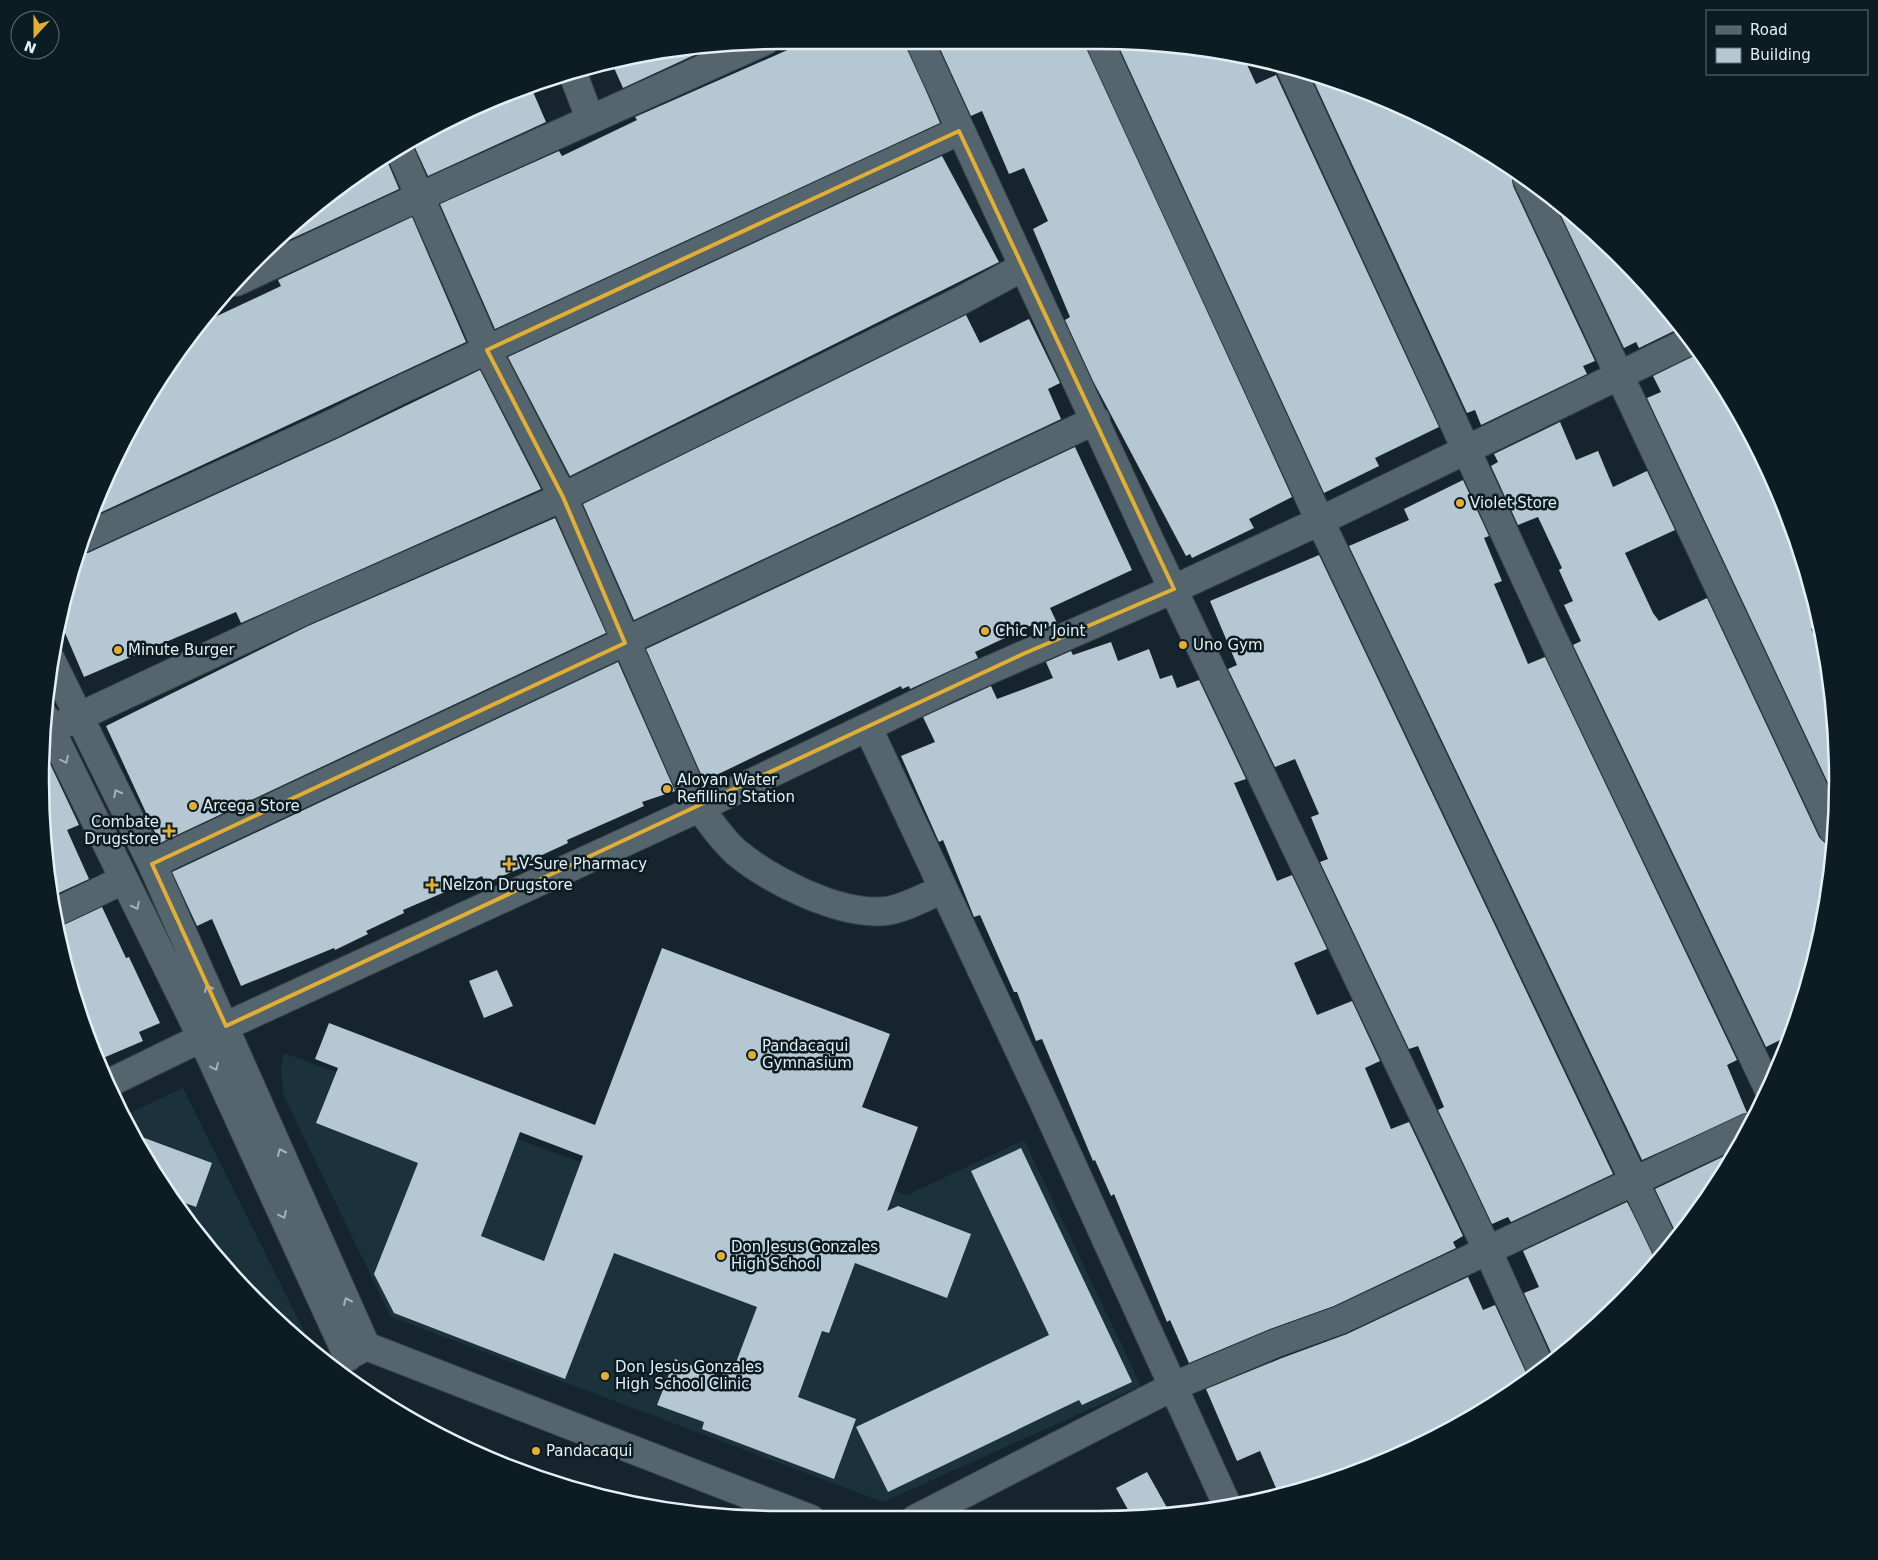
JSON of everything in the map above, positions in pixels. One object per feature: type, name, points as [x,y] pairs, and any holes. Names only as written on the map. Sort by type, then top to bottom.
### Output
[{"type":"street","points":[[923,49],[959,131],[1487,1249],[1538,1363]]},
{"type":"street","points":[[1103,49],[1320,521],[1664,1243]]},
{"type":"street","points":[[253,273],[738,50]]},
{"type":"street","points":[[1294,76],[1564,662],[1764,1081]]},
{"type":"street","points":[[575,79],[590,119]]},
{"type":"street","points":[[92,533],[334,423],[959,131]]},
{"type":"street","points":[[402,155],[487,350],[563,497],[625,643],[699,808],[735,851],[764,871],[811,896],[858,911],[887,911],[943,890]]},
{"type":"street","points":[[1534,193],[1828,820]]},
{"type":"street","points":[[51,725],[78,718],[302,612],[563,497],[1023,267]]},
{"type":"street","points":[[114,1081],[214,1032],[699,808],[1023,654],[1174,589],[1320,521],[1465,448],[1684,343]]},
{"type":"street","points":[[152,864],[1096,420]]},
{"type":"street","points":[[57,673],[152,864],[214,1032],[352,1358],[788,1511]]},
{"type":"street","points":[[868,728],[1174,1386],[1225,1500]]},
{"type":"street","points":[[50,737],[123,880],[214,1032]]},
{"type":"street","points":[[61,910],[123,880]]},
{"type":"street","points":[[931,1511],[1174,1386],[1276,1343],[1340,1320],[1487,1249],[1636,1182],[1738,1132]]},
{"type":"highlighted area","points":[[959,131],[1174,589],[1023,654],[226,1026],[152,864],[625,643],[563,497],[487,350]]},
{"type":"shaded area","name":"Don Jesus Gonzales High School","points":[[284,1053],[629,1180],[658,1104],[907,1195],[1024,1140],[1141,1386],[883,1502],[391,1317],[283,1094],[281,1069]]},
{"type":"shaded area","points":[[183,1088],[307,1338],[263,1297],[230,1262],[200,1225],[172,1186],[129,1113]]},
{"type":"building","points":[[790,49],[908,49],[940,123],[495,329],[440,204],[559,151],[562,156],[637,120],[635,117]]},
{"type":"building","points":[[940,49],[1088,49],[1292,497],[1249,519],[1254,528],[1192,558],[1190,554],[1186,556],[1093,381],[1065,320],[1070,317],[1033,229],[1048,221],[1024,168],[1009,174],[982,111],[971,116]]},
{"type":"building","points":[[1120,49],[1193,55],[1247,64],[1256,84],[1276,75],[1439,427],[1375,458],[1379,466],[1324,493]]},
{"type":"building","points":[[697,54],[623,88],[614,68]]},
{"type":"building","points":[[1314,82],[1378,104],[1421,124],[1464,147],[1512,178],[1513,186],[1595,361],[1583,366],[1587,374],[1481,425],[1475,410],[1467,413]]},
{"type":"building","points":[[533,92],[546,122],[428,176],[415,147],[500,104]]},
{"type":"building","points":[[942,156],[999,262],[570,476],[508,357]]},
{"type":"building","points":[[388,163],[399,189],[286,241],[335,200]]},
{"type":"building","points":[[1560,214],[1615,263],[1648,298],[1674,331],[1639,348],[1636,342],[1624,348]]},
{"type":"building","points":[[412,217],[466,342],[99,513],[124,457],[147,414],[172,374],[200,335],[214,317],[281,286],[278,280]]},
{"type":"building","points":[[966,315],[980,343],[1029,319],[1060,383],[1048,389],[1061,419],[634,620],[583,504]]},
{"type":"building","points":[[1693,356],[1731,414],[1774,500],[1804,591],[1813,628],[1811,629],[1815,637],[1828,732],[1829,785],[1647,398],[1661,392],[1653,376]]},
{"type":"building","points":[[480,370],[541,489],[241,623],[236,612],[84,677],[64,631],[86,553],[341,437]]},
{"type":"building","points":[[1560,422],[1576,460],[1598,451],[1613,487],[1647,471],[1675,530],[1625,553],[1653,613],[1659,621],[1707,598],[1819,837],[1826,843],[1815,923],[1804,969],[1781,1039],[1766,1047],[1573,645],[1581,641],[1564,605],[1573,601],[1559,570],[1562,568],[1538,517],[1518,525],[1491,466],[1498,462],[1494,454]]},
{"type":"building","points":[[1075,447],[1132,570],[1050,608],[1057,623],[1035,633],[1032,625],[975,652],[978,658],[910,689],[909,686],[902,689],[901,686],[704,781],[646,649]]},
{"type":"building","points":[[1463,480],[1489,536],[1484,538],[1502,581],[1494,584],[1528,664],[1545,657],[1737,1060],[1727,1065],[1747,1113],[1642,1160],[1349,546],[1409,520],[1404,509]]},
{"type":"building","points":[[555,518],[606,633],[160,843],[106,726],[308,626]]},
{"type":"building","points":[[1319,555],[1613,1174],[1511,1222],[1508,1217],[1492,1224],[1438,1110],[1444,1107],[1418,1046],[1409,1049],[1320,862],[1328,859],[1311,817],[1319,814],[1295,759],[1275,767],[1228,669],[1237,665],[1210,601]]},
{"type":"building","points":[[1111,642],[1118,661],[1149,649],[1160,679],[1172,675],[1177,688],[1199,680],[1246,779],[1234,783],[1277,881],[1292,875],[1327,949],[1294,963],[1317,1015],[1352,1001],[1380,1061],[1365,1068],[1391,1129],[1409,1122],[1463,1236],[1453,1242],[1456,1248],[1334,1306],[1270,1329],[1189,1363],[1170,1320],[1167,1322],[1114,1194],[1111,1196],[1095,1160],[1093,1161],[1042,1039],[1036,1041],[1017,992],[1014,992],[980,915],[974,917],[943,840],[939,842],[901,756],[935,742],[923,717],[991,686],[997,699],[1053,678],[1046,662],[1071,651],[1073,655]]},
{"type":"building","points":[[618,662],[675,791],[642,802],[644,806],[567,840],[568,843],[529,861],[530,864],[486,883],[482,876],[403,910],[404,913],[366,931],[368,934],[335,950],[334,948],[241,986],[212,919],[197,926],[172,872]]},
{"type":"building","points":[[49,762],[79,825],[67,830],[89,879],[58,893],[50,828]]},
{"type":"building","points":[[102,907],[126,958],[129,957],[160,1023],[139,1032],[143,1041],[103,1058],[74,969],[63,925]]},
{"type":"building","points":[[662,948],[890,1034],[862,1107],[918,1127],[887,1211],[898,1206],[971,1234],[947,1298],[855,1263],[829,1333],[822,1331],[798,1397],[856,1419],[834,1479],[702,1429],[704,1422],[657,1405],[675,1359],[721,1377],[724,1370],[732,1373],[757,1307],[614,1253],[565,1379],[394,1313],[374,1274],[418,1163],[316,1123],[338,1068],[315,1059],[329,1023],[595,1125]],"holes":[[[520,1132],[583,1156],[544,1261],[481,1236]]]},
{"type":"building","points":[[497,970],[513,1006],[484,1018],[469,981]]},
{"type":"building","points":[[142,1137],[212,1163],[196,1207],[184,1203]]},
{"type":"building","points":[[1021,1148],[1132,1382],[1082,1405],[1079,1400],[888,1492],[856,1427],[1049,1335],[971,1171]]},
{"type":"building","points":[[1725,1156],[1706,1186],[1674,1229],[1655,1189]]},
{"type":"building","points":[[1627,1202],[1654,1254],[1615,1297],[1580,1330],[1551,1353],[1524,1293],[1539,1287],[1523,1251]]},
{"type":"building","points":[[1468,1277],[1483,1310],[1495,1305],[1526,1372],[1464,1413],[1421,1436],[1378,1456],[1333,1472],[1276,1489],[1260,1451],[1237,1461],[1206,1389],[1347,1334]]},
{"type":"building","points":[[1147,1472],[1167,1508],[1128,1510],[1116,1488]]},
{"type":"place","name":"Violet Store","points":[[1460,503]]},
{"type":"place","name":"Chic N' Joint","points":[[985,631]]},
{"type":"place","name":"Uno Gym","points":[[1183,645]]},
{"type":"place","name":"Minute Burger","points":[[118,650]]},
{"type":"place","name":"Aloyan Water Refilling Station","points":[[667,789]]},
{"type":"place","name":"Arcega Store","points":[[193,806]]},
{"type":"place","name":"Combate Drugstore","points":[[169,831]]},
{"type":"place","name":"V-Sure Pharmacy","points":[[509,864]]},
{"type":"place","name":"Nelzon Drugstore","points":[[432,885]]},
{"type":"place","name":"Pandacaqui Gymnasium","points":[[752,1055]]},
{"type":"place","name":"Don Jesus Gonzales High School","points":[[721,1256]]},
{"type":"place","name":"Don Jesus Gonzales High School Clinic","points":[[605,1376]]},
{"type":"place","name":"Pandacaqui","points":[[536,1451]]}]
